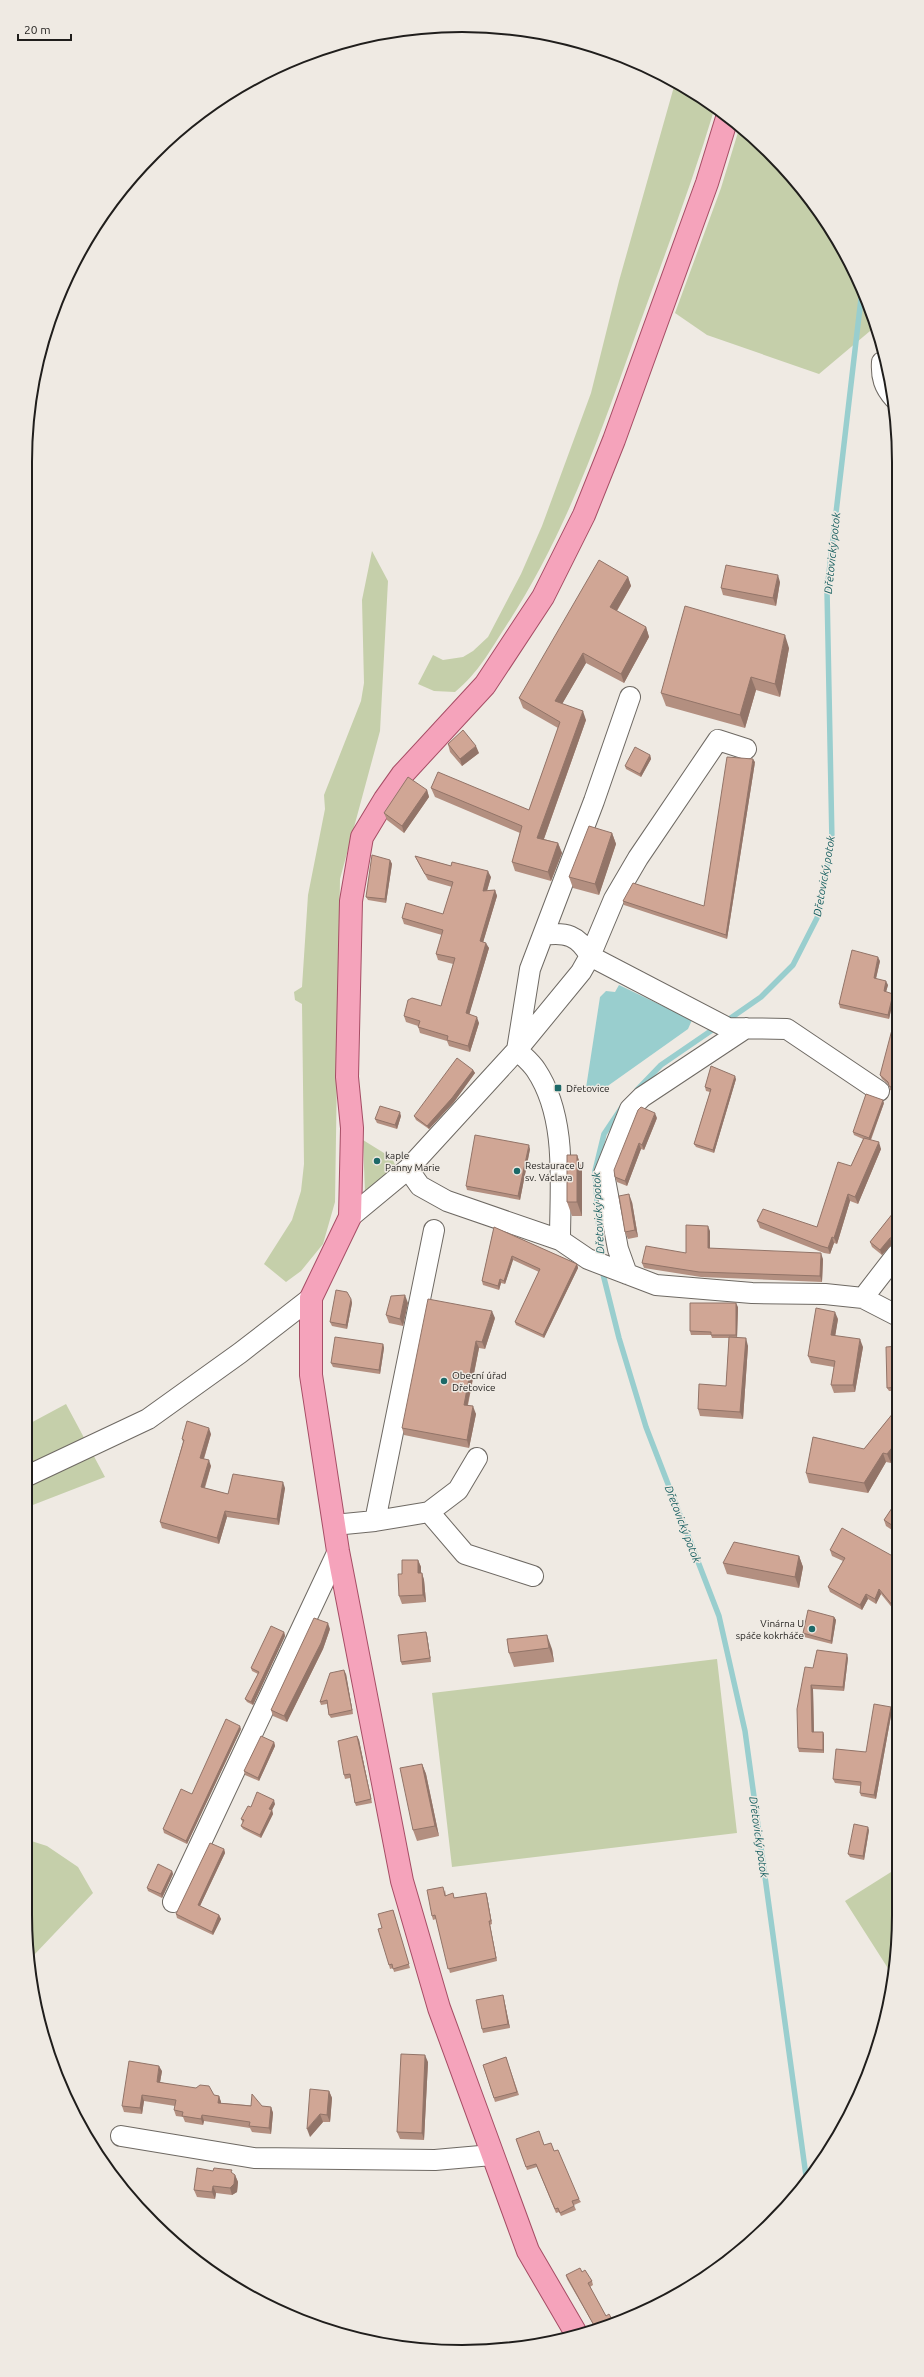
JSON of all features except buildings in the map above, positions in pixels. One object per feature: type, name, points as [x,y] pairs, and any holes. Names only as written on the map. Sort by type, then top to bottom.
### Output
[{"type":"main road","points":[[574,2330],[528,2251],[439,2008],[402,1881],[334,1525],[311,1374],[311,1298],[350,1217],[352,1128],[347,1077],[351,901],[362,837],[385,799],[402,775],[485,686],[542,597],[584,515],[614,440],[708,183],[725,122]]},
{"type":"street","points":[[882,370],[885,386]]},
{"type":"street","points":[[517,1050],[530,969],[630,697]]},
{"type":"street","points":[[350,1217],[408,1170],[517,1050],[581,972],[590,956],[614,899],[638,858],[718,740],[746,749]]},
{"type":"street","points":[[543,935],[562,933],[582,942],[590,956],[728,1028],[787,1029],[879,1091]]},
{"type":"street","points":[[619,1271],[618,1249],[604,1174],[630,1109],[642,1097],[746,1028]]},
{"type":"street","points":[[517,1050],[536,1069],[554,1110],[559,1162],[560,1240]]},
{"type":"street","points":[[408,1170],[420,1186],[447,1201],[560,1240],[588,1259],[656,1285],[752,1293],[825,1294],[863,1298],[892,1313]]},
{"type":"street","points":[[376,1521],[434,1230]]},
{"type":"street","points":[[863,1298],[892,1260]]},
{"type":"street","points":[[32,1474],[148,1419],[240,1353],[311,1298]]},
{"type":"street","points":[[334,1525],[376,1521],[429,1512],[458,1490],[477,1458]]},
{"type":"street","points":[[429,1512],[465,1554],[534,1576]]},
{"type":"street","points":[[173,1902],[338,1550]]},
{"type":"street","points":[[121,2136],[254,2158],[435,2160],[492,2155]]},
{"type":"green space","points":[[674,88],[713,113],[677,221],[609,410],[580,484],[564,521],[527,592],[489,653],[471,677],[455,692],[434,691],[418,684],[433,655],[443,660],[463,657],[473,651],[488,637],[521,574],[542,526],[591,393],[619,281]]},
{"type":"green space","points":[[738,132],[766,158],[803,200],[820,223],[848,272],[871,330],[819,374],[707,335],[675,313],[721,188]]},
{"type":"green space","points":[[372,551],[388,581],[380,731],[340,879],[335,1202],[323,1244],[301,1271],[286,1282],[264,1264],[292,1220],[301,1191],[304,1164],[302,1004],[295,1000],[294,992],[302,987],[308,895],[325,809],[324,795],[361,701],[364,683],[362,600]]},
{"type":"green space","points":[[363,1140],[392,1158],[396,1167],[365,1193]]},
{"type":"green space","points":[[66,1404],[105,1477],[32,1505],[32,1422]]},
{"type":"green space","points":[[717,1659],[737,1833],[452,1867],[432,1693]]},
{"type":"green space","points":[[32,1841],[47,1846],[78,1867],[93,1893],[34,1955],[32,1915]]},
{"type":"green space","points":[[892,1871],[891,1943],[888,1969],[845,1901]]},
{"type":"water","points":[[619,985],[692,1020],[688,1029],[602,1090],[586,1088],[600,997],[606,991],[615,992]]},
{"type":"waterway","name":"Dřetovický potok","points":[[725,1022],[761,997],[793,965],[817,918],[832,842],[827,590],[861,301]]},
{"type":"waterway","name":"Dřetovický potok","points":[[637,1090],[661,1065],[718,1026]]},
{"type":"waterway","name":"Dřetovický potok","points":[[601,1260],[595,1171],[604,1134],[622,1107]]},
{"type":"waterway","name":"Dřetovický potok","points":[[602,1270],[619,1338],[646,1427],[719,1616],[745,1731],[806,2173]]},
{"type":"place","name":"Dřetovice","points":[[558,1088]]},
{"type":"place","name":"kaple Panny Marie","points":[[377,1161]]},
{"type":"place","name":"Restaurace U sv. Václava","points":[[517,1171]]},
{"type":"place","name":"Obecní úřad Dřetovice","points":[[444,1381]]},
{"type":"place","name":"Vinárna U spáče kokrháče","points":[[812,1629]]}]
